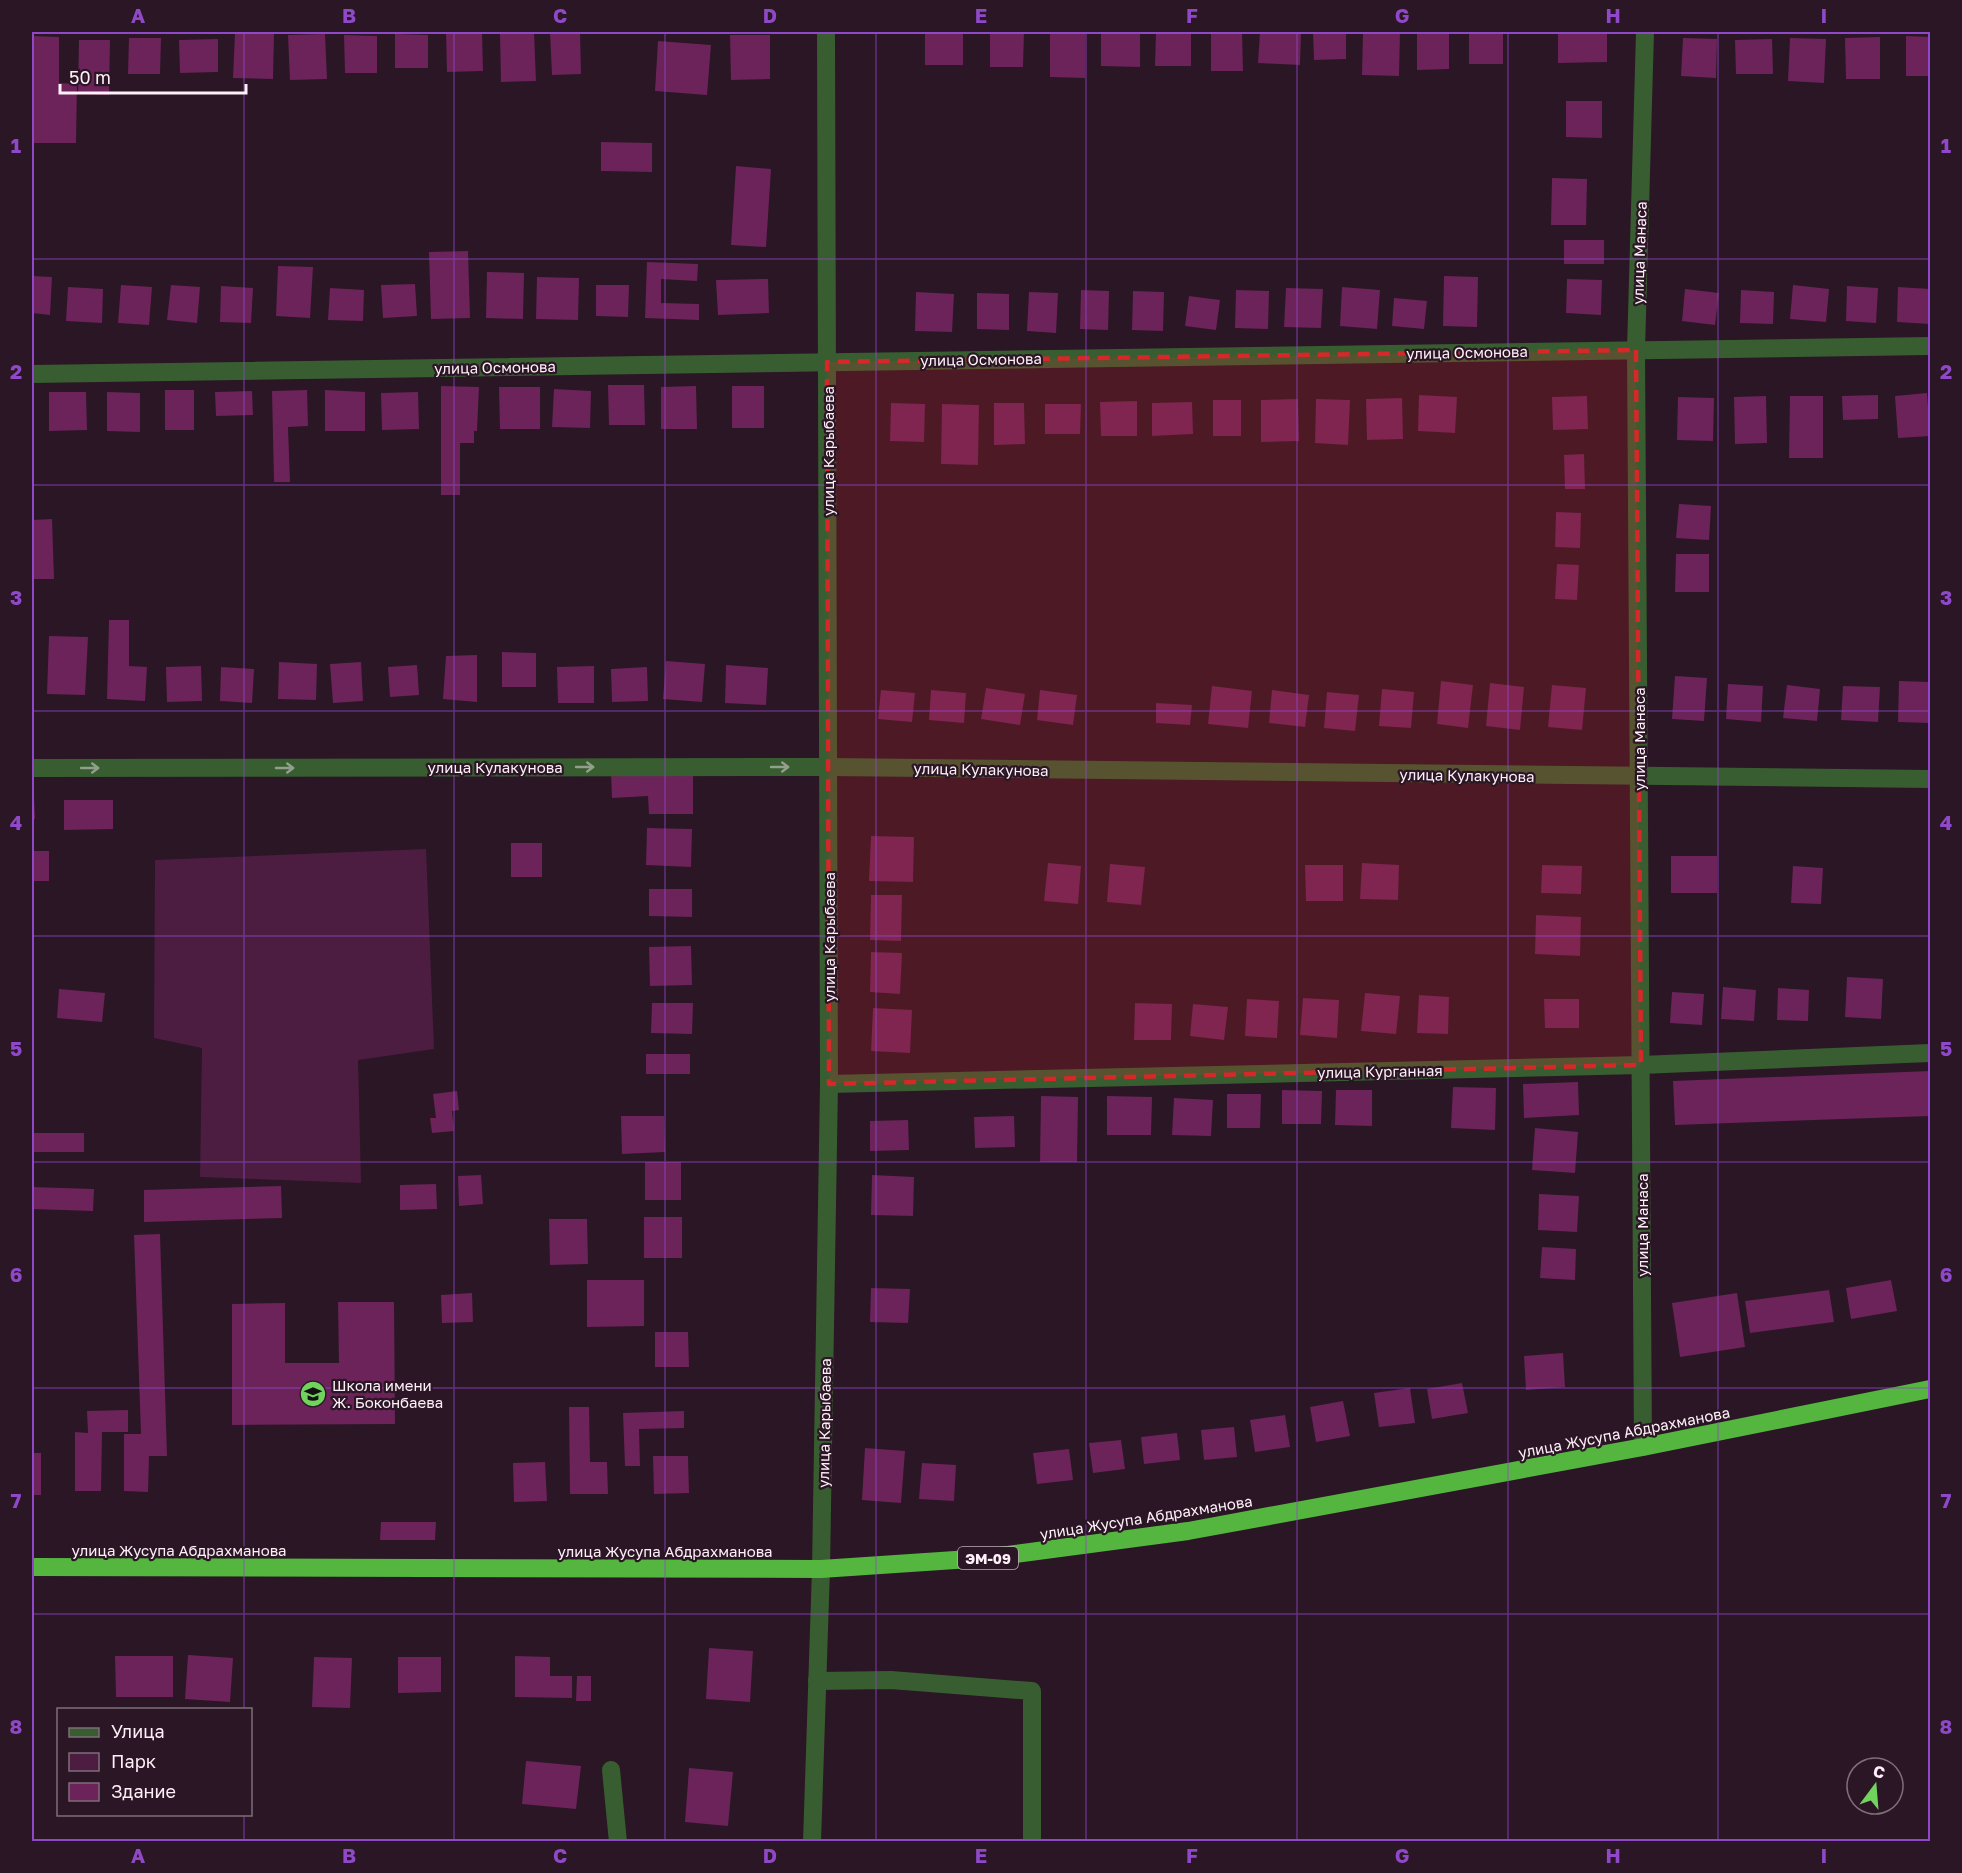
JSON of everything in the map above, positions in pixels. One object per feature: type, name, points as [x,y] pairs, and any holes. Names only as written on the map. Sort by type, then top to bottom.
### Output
[{"type":"highway","name":"улица Жусупа Абдрахманова","points":[[32,1567],[821,1569],[985,1558],[1188,1532],[1643,1447],[1930,1389]]},
{"type":"street","name":"улица Карыбаева","points":[[812,1842],[821,1569],[829,1084],[826,32]]},
{"type":"street","name":"улица Манаса","points":[[1643,1447],[1636,350],[1645,32]]},
{"type":"street","name":"улица Осмонова","points":[[32,374],[1930,346]]},
{"type":"street","name":"улица Кулакунова","points":[[32,768],[829,767],[1930,779]]},
{"type":"street","name":"улица Курганная","points":[[829,1084],[1641,1065],[1930,1053]]},
{"type":"street","points":[[817,1681],[891,1680],[1032,1691],[1032,1842]]},
{"type":"street","points":[[611,1770],[618,1842]]},
{"type":"highlighted area","points":[[1636,350],[1641,1065],[829,1084],[827,362]]},
{"type":"green space","points":[[426,849],[434,1049],[358,1060],[361,1183],[200,1177],[202,1048],[154,1038],[155,860]]},
{"type":"building","points":[[446,32],[482,32],[483,71],[447,72]]},
{"type":"building","points":[[534,32],[536,81],[501,82],[500,34]]},
{"type":"building","points":[[550,32],[580,32],[581,74],[552,75]]},
{"type":"building","points":[[925,32],[963,32],[963,65],[925,65]]},
{"type":"building","points":[[990,32],[1024,32],[1023,67],[990,67]]},
{"type":"building","points":[[1050,32],[1085,32],[1085,78],[1050,77]]},
{"type":"building","points":[[1101,32],[1140,32],[1140,67],[1101,66]]},
{"type":"building","points":[[1156,32],[1191,32],[1191,66],[1155,66]]},
{"type":"building","points":[[1211,32],[1242,32],[1243,71],[1211,71]]},
{"type":"building","points":[[1260,32],[1301,32],[1300,65],[1258,63]]},
{"type":"building","points":[[1313,32],[1346,32],[1346,59],[1314,60]]},
{"type":"building","points":[[1363,32],[1400,32],[1399,76],[1362,75]]},
{"type":"building","points":[[1417,32],[1449,32],[1449,69],[1417,70]]},
{"type":"building","points":[[1469,32],[1503,32],[1503,64],[1469,64]]},
{"type":"building","points":[[1558,32],[1607,32],[1607,62],[1558,63]]},
{"type":"building","points":[[235,33],[274,34],[273,79],[233,78]]},
{"type":"building","points":[[325,34],[327,79],[290,80],[288,35]]},
{"type":"building","points":[[395,34],[428,35],[428,68],[395,68]]},
{"type":"building","points":[[344,35],[377,36],[377,73],[345,73]]},
{"type":"building","points":[[730,35],[770,35],[770,79],[731,80]]},
{"type":"building","points":[[32,36],[59,37],[59,83],[77,84],[76,143],[32,143]]},
{"type":"building","points":[[1906,36],[1930,37],[1930,76],[1906,76]]},
{"type":"building","points":[[1880,37],[1880,79],[1846,79],[1845,38]]},
{"type":"building","points":[[129,38],[161,38],[160,74],[128,74]]},
{"type":"building","points":[[1683,38],[1717,39],[1716,78],[1681,76]]},
{"type":"building","points":[[1790,38],[1826,39],[1824,83],[1788,81]]},
{"type":"building","points":[[218,39],[218,72],[180,73],[179,40]]},
{"type":"building","points":[[1772,39],[1773,74],[1736,74],[1735,40]]},
{"type":"building","points":[[79,40],[110,40],[109,95],[78,94]]},
{"type":"building","points":[[658,41],[711,45],[707,95],[655,91]]},
{"type":"building","points":[[1566,101],[1602,101],[1602,138],[1566,137]]},
{"type":"building","points":[[601,142],[652,143],[652,172],[601,171]]},
{"type":"building","points":[[736,166],[771,169],[766,247],[731,245]]},
{"type":"building","points":[[1552,178],[1587,179],[1586,225],[1551,225]]},
{"type":"building","points":[[1564,240],[1604,240],[1604,264],[1564,264]]},
{"type":"building","points":[[468,251],[470,318],[431,319],[429,252]]},
{"type":"building","points":[[647,262],[698,264],[697,281],[661,279],[661,303],[699,304],[699,320],[645,318]]},
{"type":"building","points":[[278,266],[313,267],[310,318],[276,316]]},
{"type":"building","points":[[487,272],[524,273],[523,319],[486,318]]},
{"type":"building","points":[[32,276],[52,277],[50,315],[32,313]]},
{"type":"building","points":[[1444,276],[1478,277],[1477,327],[1443,326]]},
{"type":"building","points":[[537,277],[579,278],[578,320],[536,319]]},
{"type":"building","points":[[768,279],[769,313],[718,315],[716,280]]},
{"type":"building","points":[[1567,279],[1602,280],[1601,315],[1566,313]]},
{"type":"building","points":[[415,284],[417,316],[383,318],[381,285]]},
{"type":"building","points":[[121,285],[152,287],[149,325],[118,323]]},
{"type":"building","points":[[171,285],[200,287],[197,323],[167,320]]},
{"type":"building","points":[[596,285],[629,285],[628,317],[596,316]]},
{"type":"building","points":[[1793,285],[1829,289],[1826,322],[1790,319]]},
{"type":"building","points":[[221,286],[253,288],[251,323],[220,322]]},
{"type":"building","points":[[1847,286],[1878,288],[1876,323],[1846,321]]},
{"type":"building","points":[[68,287],[103,289],[102,323],[66,321]]},
{"type":"building","points":[[1342,287],[1380,290],[1377,329],[1340,326]]},
{"type":"building","points":[[1898,287],[1930,289],[1930,324],[1897,322]]},
{"type":"building","points":[[330,288],[364,290],[363,321],[328,320]]},
{"type":"building","points":[[1286,288],[1323,289],[1321,328],[1284,327]]},
{"type":"building","points":[[1685,289],[1719,293],[1715,325],[1682,321]]},
{"type":"building","points":[[1081,290],[1109,291],[1108,330],[1080,329]]},
{"type":"building","points":[[1236,290],[1269,291],[1268,329],[1235,328]]},
{"type":"building","points":[[1741,290],[1774,292],[1773,324],[1740,323]]},
{"type":"building","points":[[1133,291],[1164,292],[1163,331],[1132,330]]},
{"type":"building","points":[[916,292],[954,294],[952,332],[915,331]]},
{"type":"building","points":[[1029,292],[1058,293],[1056,333],[1027,331]]},
{"type":"building","points":[[977,293],[1009,294],[1009,330],[977,329]]},
{"type":"building","points":[[1189,296],[1220,300],[1216,330],[1185,326]]},
{"type":"building","points":[[1394,298],[1427,301],[1424,329],[1392,326]]},
{"type":"building","points":[[608,385],[644,385],[645,425],[609,425]]},
{"type":"building","points":[[441,386],[479,387],[477,431],[474,431],[474,443],[460,443],[460,495],[441,495]]},
{"type":"building","points":[[696,386],[697,429],[661,429],[661,387]]},
{"type":"building","points":[[732,386],[764,386],[764,428],[732,428]]},
{"type":"building","points":[[499,387],[540,387],[540,429],[500,429]]},
{"type":"building","points":[[554,389],[591,391],[590,428],[552,427]]},
{"type":"building","points":[[165,390],[194,390],[194,430],[165,430]]},
{"type":"building","points":[[307,390],[308,426],[288,427],[290,482],[274,482],[272,391]]},
{"type":"building","points":[[325,390],[365,392],[365,431],[325,431]]},
{"type":"building","points":[[252,391],[253,415],[216,416],[215,392]]},
{"type":"building","points":[[49,392],[86,392],[87,430],[49,431]]},
{"type":"building","points":[[107,392],[140,393],[140,432],[107,431]]},
{"type":"building","points":[[418,392],[419,429],[382,430],[381,393]]},
{"type":"building","points":[[1927,393],[1930,436],[1898,438],[1895,396]]},
{"type":"building","points":[[1419,395],[1457,397],[1455,433],[1418,431]]},
{"type":"building","points":[[1878,395],[1878,419],[1843,420],[1842,396]]},
{"type":"building","points":[[1587,396],[1588,429],[1553,430],[1552,397]]},
{"type":"building","points":[[1766,396],[1767,443],[1735,444],[1734,397]]},
{"type":"building","points":[[1790,396],[1823,396],[1823,458],[1789,458]]},
{"type":"building","points":[[1678,397],[1714,398],[1713,441],[1677,440]]},
{"type":"building","points":[[1402,398],[1403,439],[1367,440],[1366,399]]},
{"type":"building","points":[[1298,399],[1299,441],[1261,442],[1261,400]]},
{"type":"building","points":[[1316,399],[1350,400],[1348,445],[1315,443]]},
{"type":"building","points":[[1213,400],[1241,400],[1241,436],[1213,436]]},
{"type":"building","points":[[1137,401],[1137,436],[1101,436],[1100,402]]},
{"type":"building","points":[[1192,402],[1193,434],[1152,436],[1152,403]]},
{"type":"building","points":[[891,403],[925,404],[924,442],[890,441]]},
{"type":"building","points":[[994,403],[1024,403],[1025,444],[994,445]]},
{"type":"building","points":[[942,404],[979,405],[978,465],[941,464]]},
{"type":"building","points":[[1045,404],[1081,404],[1080,434],[1045,434]]},
{"type":"building","points":[[1584,454],[1585,489],[1565,489],[1564,455]]},
{"type":"building","points":[[1679,504],[1711,506],[1709,540],[1676,538]]},
{"type":"building","points":[[1556,512],[1581,513],[1580,548],[1555,547]]},
{"type":"building","points":[[52,519],[54,579],[32,579],[32,520]]},
{"type":"building","points":[[1676,554],[1709,554],[1709,592],[1675,592]]},
{"type":"building","points":[[1557,564],[1579,565],[1577,600],[1555,599]]},
{"type":"building","points":[[109,620],[129,620],[129,666],[147,667],[145,701],[107,699]]},
{"type":"building","points":[[49,636],[88,637],[85,695],[47,694]]},
{"type":"building","points":[[502,652],[536,653],[536,687],[502,687]]},
{"type":"building","points":[[477,655],[477,702],[443,699],[446,656]]},
{"type":"building","points":[[666,661],[705,664],[702,702],[663,699]]},
{"type":"building","points":[[279,662],[317,664],[316,700],[278,699]]},
{"type":"building","points":[[361,662],[363,701],[333,703],[330,664]]},
{"type":"building","points":[[417,665],[419,695],[390,697],[388,667]]},
{"type":"building","points":[[726,665],[768,668],[766,705],[725,703]]},
{"type":"building","points":[[201,666],[202,701],[167,702],[166,667]]},
{"type":"building","points":[[594,666],[594,703],[558,703],[557,667]]},
{"type":"building","points":[[221,667],[254,669],[252,703],[220,701]]},
{"type":"building","points":[[647,667],[648,701],[612,702],[611,669]]},
{"type":"building","points":[[1675,676],[1707,678],[1704,721],[1672,719]]},
{"type":"building","points":[[1441,681],[1473,685],[1468,728],[1437,724]]},
{"type":"building","points":[[1899,681],[1930,682],[1930,723],[1898,722]]},
{"type":"building","points":[[1490,683],[1524,687],[1520,730],[1486,726]]},
{"type":"building","points":[[1728,684],[1763,686],[1761,722],[1726,719]]},
{"type":"building","points":[[1552,685],[1586,688],[1582,730],[1548,727]]},
{"type":"building","points":[[1787,685],[1820,689],[1817,721],[1783,718]]},
{"type":"building","points":[[1212,686],[1252,691],[1248,728],[1208,724]]},
{"type":"building","points":[[1843,686],[1880,687],[1878,722],[1841,720]]},
{"type":"building","points":[[986,688],[1025,694],[1020,725],[981,719]]},
{"type":"building","points":[[1382,689],[1414,692],[1411,728],[1379,726]]},
{"type":"building","points":[[881,690],[915,693],[912,722],[878,719]]},
{"type":"building","points":[[931,690],[966,693],[964,723],[929,720]]},
{"type":"building","points":[[1040,690],[1077,695],[1073,725],[1037,720]]},
{"type":"building","points":[[1272,690],[1309,695],[1305,727],[1269,723]]},
{"type":"building","points":[[1327,692],[1359,695],[1355,731],[1324,728]]},
{"type":"building","points":[[1156,703],[1192,705],[1190,725],[1156,723]]},
{"type":"building","points":[[693,771],[693,814],[649,814],[648,796],[612,798],[611,773]]},
{"type":"building","points":[[34,796],[35,819],[32,819],[32,797]]},
{"type":"building","points":[[64,800],[113,800],[113,829],[64,830]]},
{"type":"building","points":[[647,828],[692,829],[691,867],[646,865]]},
{"type":"building","points":[[871,836],[914,837],[913,882],[869,881]]},
{"type":"building","points":[[511,843],[542,843],[542,877],[511,877]]},
{"type":"building","points":[[32,851],[49,851],[49,881],[32,881]]},
{"type":"building","points":[[1671,856],[1717,856],[1717,893],[1671,893]]},
{"type":"building","points":[[1048,863],[1081,866],[1078,904],[1044,901]]},
{"type":"building","points":[[1362,863],[1399,865],[1398,900],[1360,899]]},
{"type":"building","points":[[1110,864],[1145,867],[1141,905],[1107,902]]},
{"type":"building","points":[[1305,865],[1343,865],[1343,901],[1306,901]]},
{"type":"building","points":[[1542,865],[1582,866],[1581,894],[1541,893]]},
{"type":"building","points":[[1793,866],[1823,868],[1821,904],[1791,903]]},
{"type":"building","points":[[649,889],[692,889],[692,917],[649,916]]},
{"type":"building","points":[[871,895],[902,895],[901,941],[870,940]]},
{"type":"building","points":[[1536,915],[1581,917],[1580,956],[1535,954]]},
{"type":"building","points":[[691,946],[692,985],[650,986],[649,947]]},
{"type":"building","points":[[871,952],[902,953],[900,994],[870,992]]},
{"type":"building","points":[[1847,977],[1883,979],[1881,1019],[1845,1017]]},
{"type":"building","points":[[1723,987],[1756,990],[1754,1021],[1721,1019]]},
{"type":"building","points":[[1778,988],[1809,990],[1808,1021],[1777,1020]]},
{"type":"building","points":[[59,989],[105,993],[102,1022],[57,1018]]},
{"type":"building","points":[[1672,992],[1704,994],[1702,1025],[1670,1023]]},
{"type":"building","points":[[1365,993],[1400,996],[1396,1034],[1361,1031]]},
{"type":"building","points":[[1419,995],[1449,997],[1448,1034],[1417,1033]]},
{"type":"building","points":[[1303,998],[1339,1000],[1337,1038],[1300,1035]]},
{"type":"building","points":[[1247,999],[1279,1001],[1277,1038],[1245,1036]]},
{"type":"building","points":[[1544,999],[1579,999],[1579,1028],[1545,1028]]},
{"type":"building","points":[[652,1003],[693,1003],[692,1034],[651,1033]]},
{"type":"building","points":[[1135,1003],[1172,1004],[1171,1040],[1134,1040]]},
{"type":"building","points":[[1193,1004],[1228,1007],[1224,1040],[1190,1036]]},
{"type":"building","points":[[873,1008],[912,1010],[910,1053],[871,1051]]},
{"type":"building","points":[[646,1054],[690,1054],[690,1074],[646,1074]]},
{"type":"building","points":[[1930,1071],[1930,1116],[1675,1125],[1673,1081]]},
{"type":"building","points":[[1578,1082],[1579,1115],[1524,1118],[1523,1084]]},
{"type":"building","points":[[1453,1087],[1496,1088],[1495,1130],[1451,1128]]},
{"type":"building","points":[[1282,1090],[1322,1091],[1321,1124],[1282,1124]]},
{"type":"building","points":[[1336,1090],[1372,1090],[1372,1126],[1335,1125]]},
{"type":"building","points":[[457,1091],[459,1110],[452,1111],[454,1131],[432,1133],[430,1118],[436,1118],[433,1094]]},
{"type":"building","points":[[1227,1094],[1261,1094],[1260,1128],[1227,1128]]},
{"type":"building","points":[[1041,1096],[1078,1097],[1077,1162],[1040,1162]]},
{"type":"building","points":[[1107,1096],[1152,1097],[1151,1135],[1107,1135]]},
{"type":"building","points":[[1174,1098],[1213,1100],[1211,1136],[1172,1135]]},
{"type":"building","points":[[621,1116],[664,1116],[665,1152],[622,1154]]},
{"type":"building","points":[[1014,1116],[1015,1147],[975,1148],[974,1117]]},
{"type":"building","points":[[908,1120],[909,1150],[870,1151],[870,1121]]},
{"type":"building","points":[[1535,1128],[1578,1132],[1575,1173],[1532,1170]]},
{"type":"building","points":[[32,1133],[84,1133],[84,1152],[32,1152]]},
{"type":"building","points":[[645,1162],[681,1162],[681,1200],[645,1200]]},
{"type":"building","points":[[481,1175],[483,1204],[459,1206],[458,1176]]},
{"type":"building","points":[[872,1175],[914,1177],[913,1216],[871,1215]]},
{"type":"building","points":[[436,1184],[437,1209],[400,1210],[400,1185]]},
{"type":"building","points":[[281,1186],[282,1218],[144,1222],[144,1190]]},
{"type":"building","points":[[32,1187],[94,1189],[93,1211],[32,1209]]},
{"type":"building","points":[[1539,1194],[1579,1196],[1577,1232],[1538,1230]]},
{"type":"building","points":[[644,1217],[682,1217],[682,1258],[644,1258]]},
{"type":"building","points":[[549,1219],[587,1219],[588,1264],[550,1265]]},
{"type":"building","points":[[160,1234],[167,1456],[149,1456],[148,1492],[124,1491],[124,1434],[141,1434],[134,1235]]},
{"type":"building","points":[[1542,1247],[1576,1249],[1575,1280],[1540,1278]]},
{"type":"building","points":[[587,1280],[644,1280],[644,1326],[587,1327]]},
{"type":"building","points":[[1891,1280],[1897,1311],[1851,1319],[1846,1288]]},
{"type":"building","points":[[871,1288],[910,1289],[908,1323],[870,1322]]},
{"type":"building","points":[[1829,1290],[1834,1322],[1750,1333],[1745,1301]]},
{"type":"building","points":[[472,1293],[473,1322],[442,1323],[441,1295]]},
{"type":"building","points":[[1737,1293],[1745,1347],[1680,1357],[1672,1303]]},
{"type":"building","name":"Школа имени Ж. Боконбаева","points":[[338,1302],[394,1302],[395,1424],[232,1425],[232,1304],[285,1303],[285,1363],[339,1363]]},
{"type":"building","points":[[655,1332],[688,1332],[689,1367],[655,1367]]},
{"type":"building","points":[[1563,1353],[1565,1387],[1526,1390],[1524,1356]]},
{"type":"building","points":[[1462,1383],[1468,1413],[1432,1419],[1427,1389]]},
{"type":"building","points":[[1410,1388],[1415,1423],[1379,1427],[1374,1393]]},
{"type":"building","points":[[1343,1401],[1350,1436],[1316,1442],[1310,1407]]},
{"type":"building","points":[[569,1407],[589,1407],[590,1462],[607,1462],[608,1494],[570,1494]]},
{"type":"building","points":[[128,1410],[128,1432],[102,1432],[101,1491],[75,1491],[75,1432],[88,1433],[87,1411]]},
{"type":"building","points":[[684,1411],[684,1428],[639,1429],[640,1466],[625,1466],[623,1413]]},
{"type":"building","points":[[1285,1415],[1290,1447],[1255,1452],[1250,1420]]},
{"type":"building","points":[[1234,1427],[1237,1457],[1204,1460],[1201,1430]]},
{"type":"building","points":[[1177,1433],[1180,1460],[1144,1464],[1141,1437]]},
{"type":"building","points":[[1121,1440],[1125,1469],[1093,1473],[1089,1443]]},
{"type":"building","points":[[865,1448],[905,1451],[901,1503],[862,1500]]},
{"type":"building","points":[[1069,1449],[1073,1480],[1037,1484],[1033,1453]]},
{"type":"building","points":[[32,1453],[41,1453],[41,1495],[32,1495]]},
{"type":"building","points":[[653,1456],[688,1456],[689,1493],[654,1494]]},
{"type":"building","points":[[545,1462],[547,1501],[514,1502],[513,1463]]},
{"type":"building","points":[[922,1463],[956,1465],[954,1501],[919,1499]]},
{"type":"building","points":[[381,1522],[436,1522],[435,1540],[380,1540]]},
{"type":"building","points":[[709,1648],[753,1651],[750,1702],[706,1699]]},
{"type":"building","points":[[188,1655],[233,1658],[230,1702],[185,1699]]},
{"type":"building","points":[[115,1656],[173,1656],[173,1697],[116,1697]]},
{"type":"building","points":[[515,1656],[550,1657],[550,1676],[572,1676],[572,1698],[515,1697]]},
{"type":"building","points":[[314,1657],[352,1658],[350,1708],[312,1707]]},
{"type":"building","points":[[398,1657],[441,1657],[441,1692],[398,1693]]},
{"type":"building","points":[[577,1676],[591,1676],[591,1701],[576,1701]]},
{"type":"building","points":[[526,1761],[581,1766],[576,1809],[522,1804]]},
{"type":"building","points":[[689,1768],[733,1772],[728,1826],[685,1822]]},
{"type":"place","name":"Школа имени Ж. Боконбаева","points":[[313,1394]]}]
